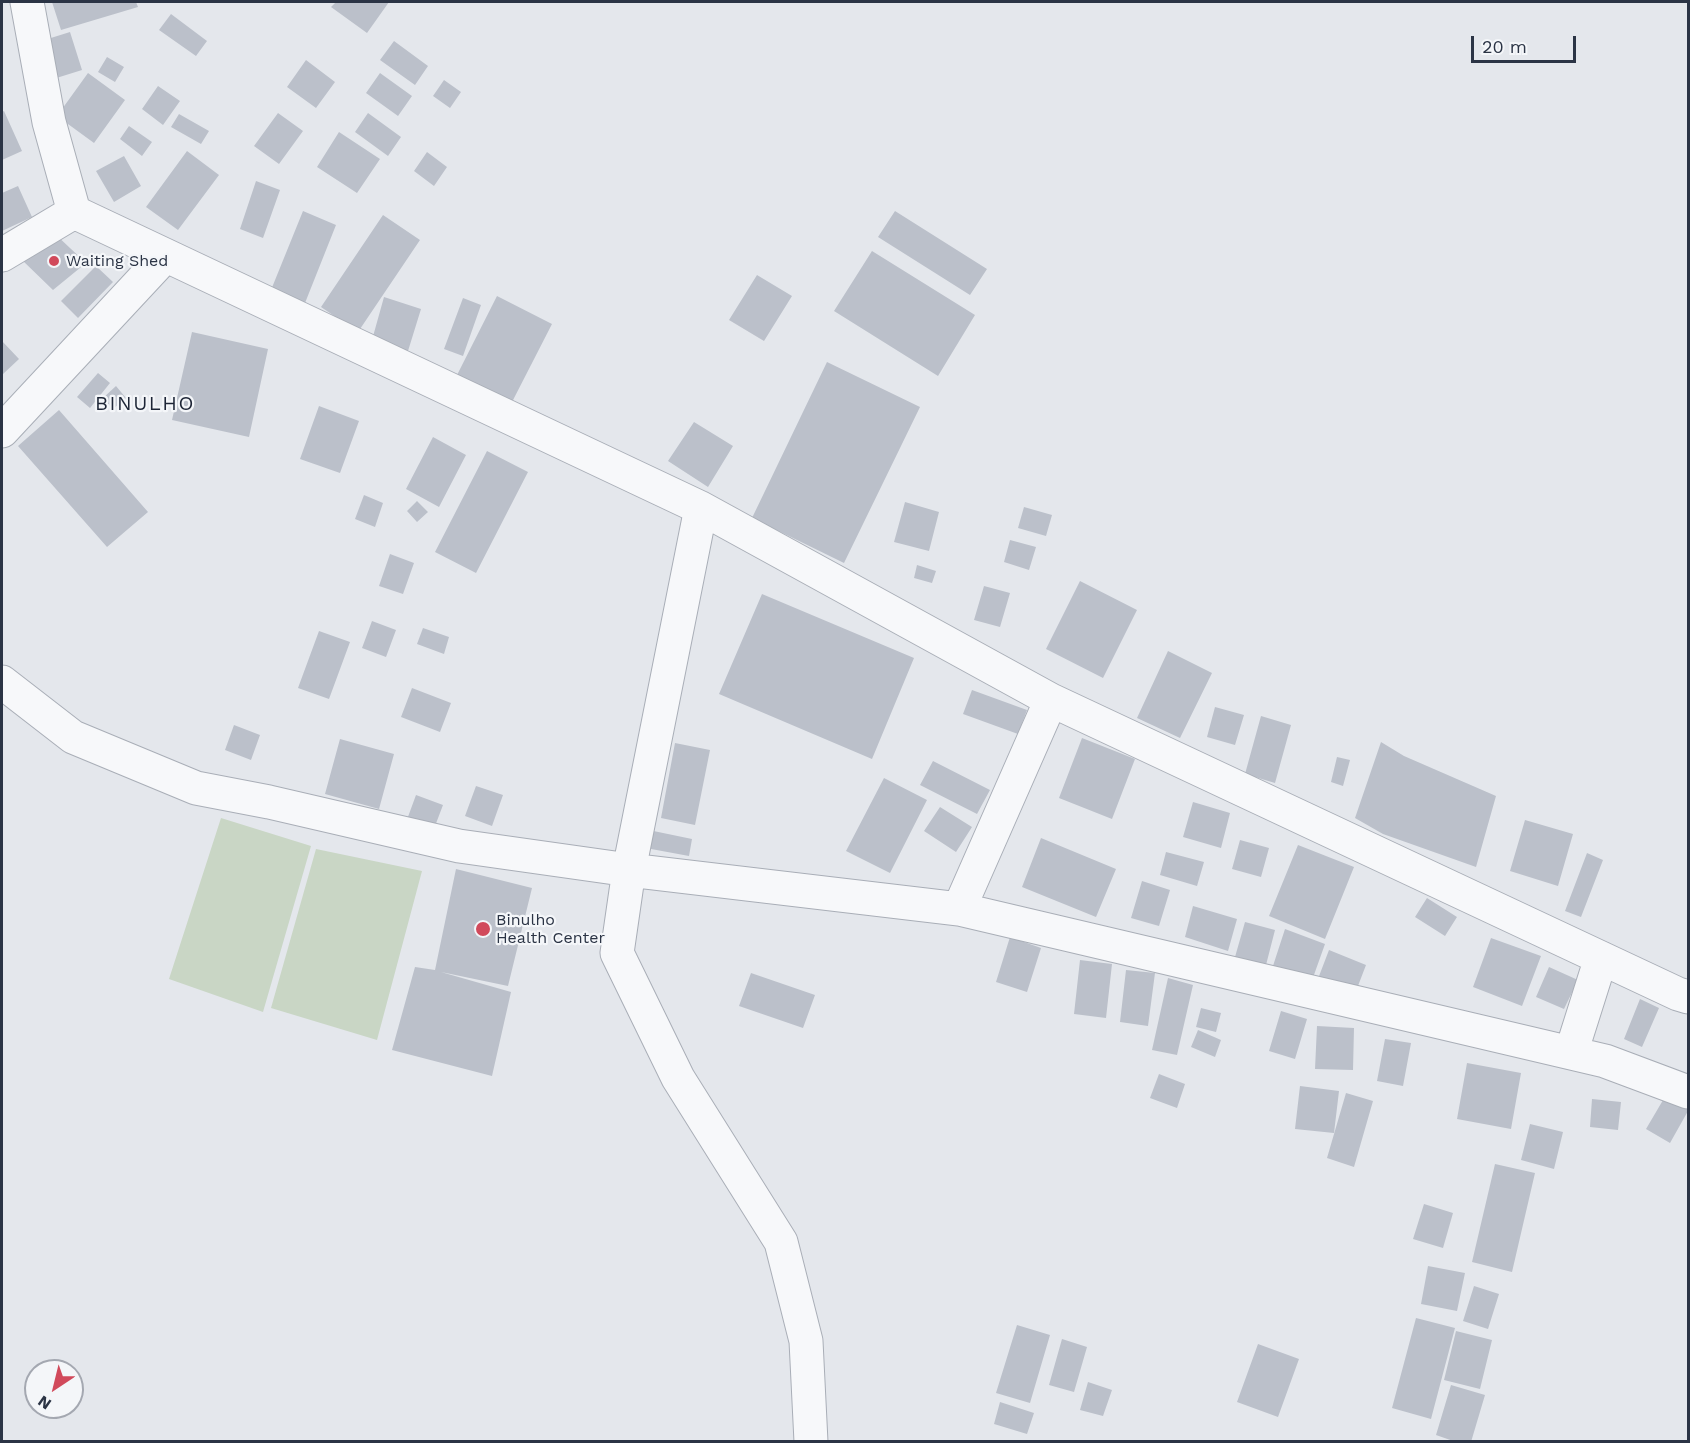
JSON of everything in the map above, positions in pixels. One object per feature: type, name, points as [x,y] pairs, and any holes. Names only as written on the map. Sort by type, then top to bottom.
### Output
[{"type":"street","points":[[27,2],[49,122],[74,212],[701,508],[1051,700],[1600,958],[1689,997]]},
{"type":"street","points":[[2,255],[74,212]]},
{"type":"street","points":[[2,431],[165,255]]},
{"type":"street","points":[[701,508],[629,870],[617,953],[678,1078],[781,1242],[806,1341],[811,1442]]},
{"type":"street","points":[[2,682],[73,737],[196,788],[269,802],[459,846],[629,870],[959,909],[1605,1061],[1689,1092]]},
{"type":"street","points":[[959,909],[1051,700]]},
{"type":"street","points":[[1571,1053],[1600,958]]},
{"type":"green space","points":[[221,818],[311,846],[263,1012],[169,979]]},
{"type":"green space","points":[[316,849],[422,871],[377,1040],[271,1008]]},
{"type":"building","points":[[52,2],[136,2],[138,7],[61,30]]},
{"type":"building","points":[[336,2],[389,2],[367,33],[331,7]]},
{"type":"building","points":[[171,14],[207,41],[196,56],[159,30]]},
{"type":"building","points":[[70,32],[82,70],[50,80],[38,42]]},
{"type":"building","points":[[394,41],[428,66],[415,85],[380,60]]},
{"type":"building","points":[[107,57],[124,67],[115,82],[98,72]]},
{"type":"building","points":[[306,60],[335,82],[316,108],[287,87]]},
{"type":"building","points":[[88,73],[125,100],[94,143],[57,116]]},
{"type":"building","points":[[380,73],[412,96],[398,116],[366,93]]},
{"type":"building","points":[[444,80],[461,92],[450,108],[433,96]]},
{"type":"building","points":[[158,86],[180,101],[163,125],[142,109]]},
{"type":"building","points":[[4,111],[22,151],[2,160],[2,112]]},
{"type":"building","points":[[278,113],[303,131],[279,164],[254,146]]},
{"type":"building","points":[[368,113],[401,137],[388,156],[355,132]]},
{"type":"building","points":[[179,114],[209,131],[201,144],[171,127]]},
{"type":"building","points":[[129,126],[152,142],[142,156],[120,139]]},
{"type":"building","points":[[339,132],[380,159],[357,193],[317,167]]},
{"type":"building","points":[[187,151],[219,175],[178,230],[146,207]]},
{"type":"building","points":[[427,152],[447,167],[434,186],[414,171]]},
{"type":"building","points":[[124,156],[141,186],[114,202],[96,171]]},
{"type":"building","points":[[256,181],[280,190],[263,238],[240,229]]},
{"type":"building","points":[[18,186],[32,217],[2,231],[2,193]]},
{"type":"building","points":[[303,211],[336,225],[305,303],[271,290]]},
{"type":"building","points":[[895,211],[987,269],[970,295],[878,237]]},
{"type":"building","points":[[383,215],[420,240],[358,332],[321,307]]},
{"type":"building","name":"Waiting Shed","points":[[54,233],[86,263],[53,290],[22,260]]},
{"type":"building","points":[[872,251],[975,315],[938,376],[834,311]]},
{"type":"building","points":[[96,266],[113,282],[78,318],[61,301]]},
{"type":"building","points":[[757,275],[792,296],[764,341],[729,320]]},
{"type":"building","points":[[497,296],[552,324],[511,404],[456,377]]},
{"type":"building","points":[[384,297],[421,309],[408,351],[372,340]]},
{"type":"building","points":[[463,298],[481,305],[463,356],[444,349]]},
{"type":"building","points":[[192,332],[268,349],[249,437],[172,420]]},
{"type":"building","points":[[2,341],[19,359],[2,375]]},
{"type":"building","points":[[827,362],[920,407],[844,563],[752,518]]},
{"type":"building","points":[[98,373],[110,383],[90,408],[77,397]]},
{"type":"building","points":[[116,386],[126,398],[113,409],[103,398]]},
{"type":"building","points":[[319,406],[359,421],[340,473],[300,459]]},
{"type":"building","points":[[59,410],[148,512],[107,547],[18,446]]},
{"type":"building","points":[[694,422],[733,446],[708,487],[668,461]]},
{"type":"building","points":[[433,437],[466,455],[439,507],[406,489]]},
{"type":"building","points":[[487,451],[528,472],[476,573],[435,552]]},
{"type":"building","points":[[364,495],[383,503],[375,527],[355,519]]},
{"type":"building","points":[[417,501],[428,512],[417,522],[407,511]]},
{"type":"building","points":[[905,502],[939,512],[929,551],[894,542]]},
{"type":"building","points":[[1024,507],[1052,515],[1046,536],[1018,528]]},
{"type":"building","points":[[1010,540],[1036,547],[1029,570],[1004,562]]},
{"type":"building","points":[[390,554],[414,563],[403,594],[379,586]]},
{"type":"building","points":[[917,565],[936,571],[932,583],[914,578]]},
{"type":"building","points":[[1080,581],[1137,610],[1103,678],[1046,649]]},
{"type":"building","points":[[984,586],[1010,593],[1000,627],[974,620]]},
{"type":"building","points":[[762,594],[914,658],[872,759],[719,694]]},
{"type":"building","points":[[372,621],[396,630],[386,657],[362,648]]},
{"type":"building","points":[[423,628],[449,637],[444,654],[417,644]]},
{"type":"building","points":[[319,631],[350,642],[329,699],[298,688]]},
{"type":"building","points":[[1168,651],[1212,673],[1180,738],[1137,718]]},
{"type":"building","points":[[412,688],[451,703],[440,732],[401,717]]},
{"type":"building","points":[[972,690],[1027,710],[1018,734],[963,714]]},
{"type":"building","points":[[1215,707],[1244,715],[1235,745],[1207,737]]},
{"type":"building","points":[[1261,716],[1291,725],[1275,783],[1245,774]]},
{"type":"building","points":[[234,725],[260,735],[251,760],[225,750]]},
{"type":"building","points":[[1082,738],[1135,759],[1112,819],[1059,798]]},
{"type":"building","points":[[340,739],[394,754],[379,809],[325,794]]},
{"type":"building","points":[[1381,742],[1404,756],[1496,796],[1476,867],[1383,834],[1355,818]]},
{"type":"building","points":[[675,743],[710,750],[695,825],[661,818]]},
{"type":"building","points":[[1337,757],[1350,760],[1343,786],[1331,782]]},
{"type":"building","points":[[933,761],[990,790],[977,814],[920,785]]},
{"type":"building","points":[[884,778],[927,800],[890,873],[846,851]]},
{"type":"building","points":[[476,786],[503,795],[492,826],[465,816]]},
{"type":"building","points":[[416,795],[443,805],[432,834],[405,825]]},
{"type":"building","points":[[1193,802],[1230,813],[1221,848],[1183,837]]},
{"type":"building","points":[[940,807],[972,827],[956,852],[924,831]]},
{"type":"building","points":[[1525,820],[1573,834],[1558,886],[1510,871]]},
{"type":"building","points":[[639,828],[692,839],[689,856],[635,846]]},
{"type":"building","points":[[1041,838],[1116,869],[1096,917],[1022,887]]},
{"type":"building","points":[[1240,840],[1269,848],[1261,877],[1232,869]]},
{"type":"building","points":[[1298,845],[1354,867],[1325,939],[1269,916]]},
{"type":"building","points":[[1166,852],[1204,862],[1197,886],[1160,875]]},
{"type":"building","points":[[1587,853],[1603,860],[1581,917],[1565,911]]},
{"type":"building","points":[[456,869],[532,888],[508,986],[441,972],[511,992],[492,1076],[392,1050],[415,967],[435,970]]},
{"type":"building","points":[[1142,881],[1170,890],[1159,926],[1131,918]]},
{"type":"building","points":[[1427,898],[1457,917],[1445,936],[1415,917]]},
{"type":"building","points":[[1193,906],[1237,919],[1228,951],[1185,937]]},
{"type":"building","points":[[1245,922],[1275,930],[1266,965],[1235,957]]},
{"type":"building","points":[[1285,929],[1325,944],[1310,986],[1271,972]]},
{"type":"building","points":[[1010,937],[1041,948],[1027,992],[996,982]]},
{"type":"building","points":[[1491,938],[1541,956],[1522,1006],[1473,987]]},
{"type":"building","points":[[1329,950],[1366,965],[1353,999],[1316,984]]},
{"type":"building","points":[[1080,960],[1112,964],[1106,1018],[1074,1014]]},
{"type":"building","points":[[1549,967],[1578,980],[1564,1009],[1536,997]]},
{"type":"building","points":[[1126,970],[1155,973],[1148,1026],[1120,1022]]},
{"type":"building","points":[[751,973],[815,995],[803,1028],[739,1006]]},
{"type":"building","points":[[1168,978],[1193,985],[1177,1055],[1152,1050]]},
{"type":"building","points":[[1640,999],[1659,1008],[1642,1047],[1624,1039]]},
{"type":"building","points":[[1201,1008],[1221,1013],[1216,1032],[1196,1027]]},
{"type":"building","points":[[1281,1011],[1307,1019],[1295,1059],[1269,1051]]},
{"type":"building","points":[[1317,1026],[1354,1028],[1353,1070],[1315,1069]]},
{"type":"building","points":[[1198,1030],[1221,1040],[1215,1057],[1191,1047]]},
{"type":"building","points":[[1385,1039],[1411,1043],[1403,1086],[1377,1081]]},
{"type":"building","points":[[1467,1063],[1521,1073],[1511,1129],[1457,1119]]},
{"type":"building","points":[[1159,1074],[1185,1084],[1177,1108],[1150,1098]]},
{"type":"building","points":[[1300,1086],[1339,1091],[1334,1133],[1295,1129]]},
{"type":"building","points":[[1346,1093],[1373,1101],[1354,1167],[1327,1158]]},
{"type":"building","points":[[1666,1095],[1688,1108],[1670,1143],[1646,1129]]},
{"type":"building","points":[[1592,1099],[1621,1102],[1618,1130],[1590,1127]]},
{"type":"building","points":[[1530,1124],[1563,1132],[1554,1169],[1521,1160]]},
{"type":"building","points":[[1495,1164],[1535,1173],[1512,1272],[1472,1262]]},
{"type":"building","points":[[1424,1204],[1453,1213],[1443,1248],[1413,1239]]},
{"type":"building","points":[[1428,1266],[1465,1273],[1457,1311],[1421,1304]]},
{"type":"building","points":[[1474,1286],[1499,1294],[1488,1329],[1463,1321]]},
{"type":"building","points":[[1416,1318],[1455,1328],[1431,1419],[1392,1408]]},
{"type":"building","points":[[1017,1325],[1050,1335],[1030,1403],[996,1393]]},
{"type":"building","points":[[1456,1331],[1492,1340],[1480,1389],[1444,1380]]},
{"type":"building","points":[[1062,1339],[1087,1347],[1074,1392],[1049,1385]]},
{"type":"building","points":[[1258,1344],[1299,1359],[1278,1417],[1237,1402]]},
{"type":"building","points":[[1088,1382],[1112,1390],[1103,1416],[1080,1410]]},
{"type":"building","points":[[1451,1385],[1485,1395],[1471,1442],[1456,1442],[1436,1435]]},
{"type":"building","points":[[1000,1402],[1034,1413],[1027,1434],[994,1424]]},
{"type":"place","name":"Waiting Shed","points":[[54,261]]},
{"type":"place","name":"Binulho Health Center","points":[[483,929]]},
{"type":"district","name":"BINULHO","points":[[145,404]]}]
